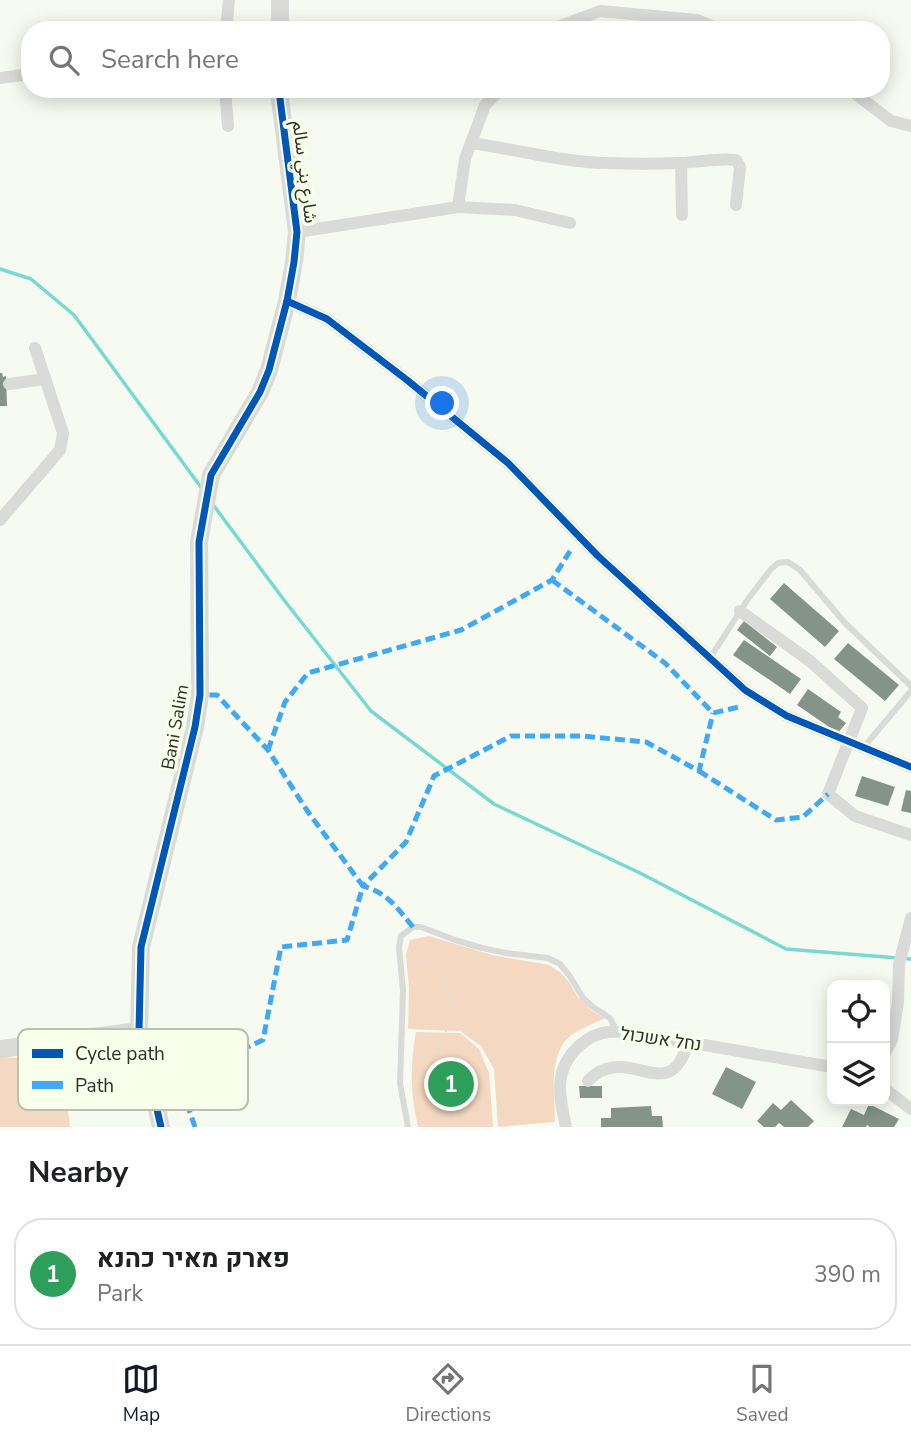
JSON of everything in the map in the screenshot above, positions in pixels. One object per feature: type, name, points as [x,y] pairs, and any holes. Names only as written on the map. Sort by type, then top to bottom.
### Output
[{"type":"street","points":[[227,21],[229,0]]},
{"type":"street","points":[[280,0],[280,21]]},
{"type":"street","points":[[573,21],[600,11],[699,21]]},
{"type":"street","points":[[0,78],[21,75]]},
{"type":"street","points":[[226,98],[228,126]]},
{"type":"street","name":"شارع بني سالم","points":[[279,98],[297,232],[287,301]]},
{"type":"street","points":[[457,206],[465,159],[485,105],[492,98]]},
{"type":"street","points":[[861,98],[891,121],[911,126]]},
{"type":"street","points":[[471,143],[558,159],[593,162],[681,163],[736,160],[740,167],[736,205]]},
{"type":"street","points":[[681,163],[682,215]]},
{"type":"street","points":[[297,232],[457,206],[515,210],[570,223]]},
{"type":"street","points":[[287,301],[327,319],[508,463],[598,556],[745,690],[787,716],[911,767]]},
{"type":"street","name":"Bani Salim","points":[[139,1029],[141,947],[195,727],[200,695],[199,542],[211,475],[260,392],[269,370],[287,301]]},
{"type":"street","points":[[0,520],[60,450],[63,433],[35,348]]},
{"type":"street","points":[[9,384],[46,380]]},
{"type":"street","points":[[740,611],[810,661],[862,708],[828,794],[855,816],[911,835]]},
{"type":"street","points":[[890,1044],[898,1002],[899,964],[911,918]]},
{"type":"street","name":"נחל אשכול","points":[[566,1127],[560,1093],[560,1081],[566,1060],[585,1040],[604,1032],[688,1042],[827,1066]]},
{"type":"street","points":[[588,1081],[606,1068],[668,1073],[677,1067],[688,1042]]},
{"type":"street","points":[[0,1049],[18,1047]]},
{"type":"street","points":[[890,1093],[911,1109]]},
{"type":"lane","points":[[710,658],[771,569],[778,563],[788,562],[800,570],[845,623],[911,688],[863,748]]},
{"type":"lane","points":[[408,1127],[400,1083],[403,991],[398,947],[401,936],[413,927],[421,927],[482,948],[548,958],[560,964],[583,998],[610,1018],[617,1032]]},
{"type":"path","points":[[400,967],[426,962],[444,981],[458,1011],[436,1048],[441,1127]]},
{"type":"path","points":[[436,1048],[456,1046],[460,1127]]},
{"type":"shaded area","points":[[429,936],[492,955],[549,965],[561,973],[577,996],[592,1011],[605,1018],[582,1029],[563,1044],[556,1062],[555,1122],[498,1127],[494,1069],[481,1046],[460,1031],[408,1029],[406,954],[410,940]]},
{"type":"shaded area","points":[[416,1032],[460,1033],[479,1049],[489,1073],[493,1127],[418,1127],[412,1079]]},
{"type":"shaded area","points":[[0,1057],[18,1058],[18,1110],[68,1110],[70,1127],[0,1127]]},
{"type":"building","points":[[0,373],[3,377],[6,376],[7,406],[0,406]]},
{"type":"building","points":[[784,583],[839,631],[825,647],[770,599]]},
{"type":"building","points":[[744,621],[777,647],[770,656],[737,630]]},
{"type":"building","points":[[744,640],[801,679],[790,694],[733,655]]},
{"type":"building","points":[[848,643],[899,685],[885,701],[834,659]]},
{"type":"building","points":[[808,689],[841,712],[838,717],[846,723],[838,733],[797,705]]},
{"type":"building","points":[[862,776],[895,787],[888,806],[855,796]]},
{"type":"building","points":[[906,790],[911,791],[911,813],[901,811]]},
{"type":"building","points":[[726,1067],[756,1082],[742,1109],[712,1094]]},
{"type":"building","points":[[579,1086],[602,1086],[602,1098],[580,1098]]},
{"type":"building","points":[[791,1100],[814,1121],[808,1127],[784,1127],[779,1123],[775,1127],[764,1127],[757,1121],[773,1103],[781,1110]]},
{"type":"building","points":[[651,1106],[652,1116],[662,1116],[663,1127],[601,1127],[601,1118],[611,1118],[611,1108]]},
{"type":"building","points":[[868,1106],[873,1106],[899,1119],[894,1127],[842,1127],[851,1109],[864,1115]]},
{"type":"waterway","points":[[0,269],[31,279],[74,315],[203,490]]},
{"type":"waterway","points":[[211,502],[371,711],[494,804],[640,873],[786,949],[911,959]]},
{"type":"marked path","points":[[268,750],[285,702],[308,673],[461,630],[552,580],[570,551]]},
{"type":"marked path","points":[[552,580],[665,663],[713,713],[739,707]]},
{"type":"marked path","points":[[200,695],[217,695],[268,750],[308,812],[363,886],[347,940],[281,947],[263,1040],[248,1047]]},
{"type":"marked path","points":[[413,927],[386,897],[363,886],[406,842],[434,776],[511,736],[582,736],[646,742],[699,771],[713,713]]},
{"type":"marked path","points":[[699,771],[776,820],[803,817],[828,794]]},
{"type":"marked path","points":[[189,1110],[195,1127]]},
{"type":"cycle path","points":[[139,1029],[141,947],[195,727],[200,695],[199,542],[211,475],[260,392],[269,370],[294,262],[297,232],[280,98]]},
{"type":"cycle path","points":[[287,301],[327,319],[508,463],[598,556],[745,690],[787,716],[911,767]]},
{"type":"cycle path","points":[[157,1110],[161,1127]]},
{"type":"place","name":"פארק מאיר כהנא","points":[[451,1084]]}]
